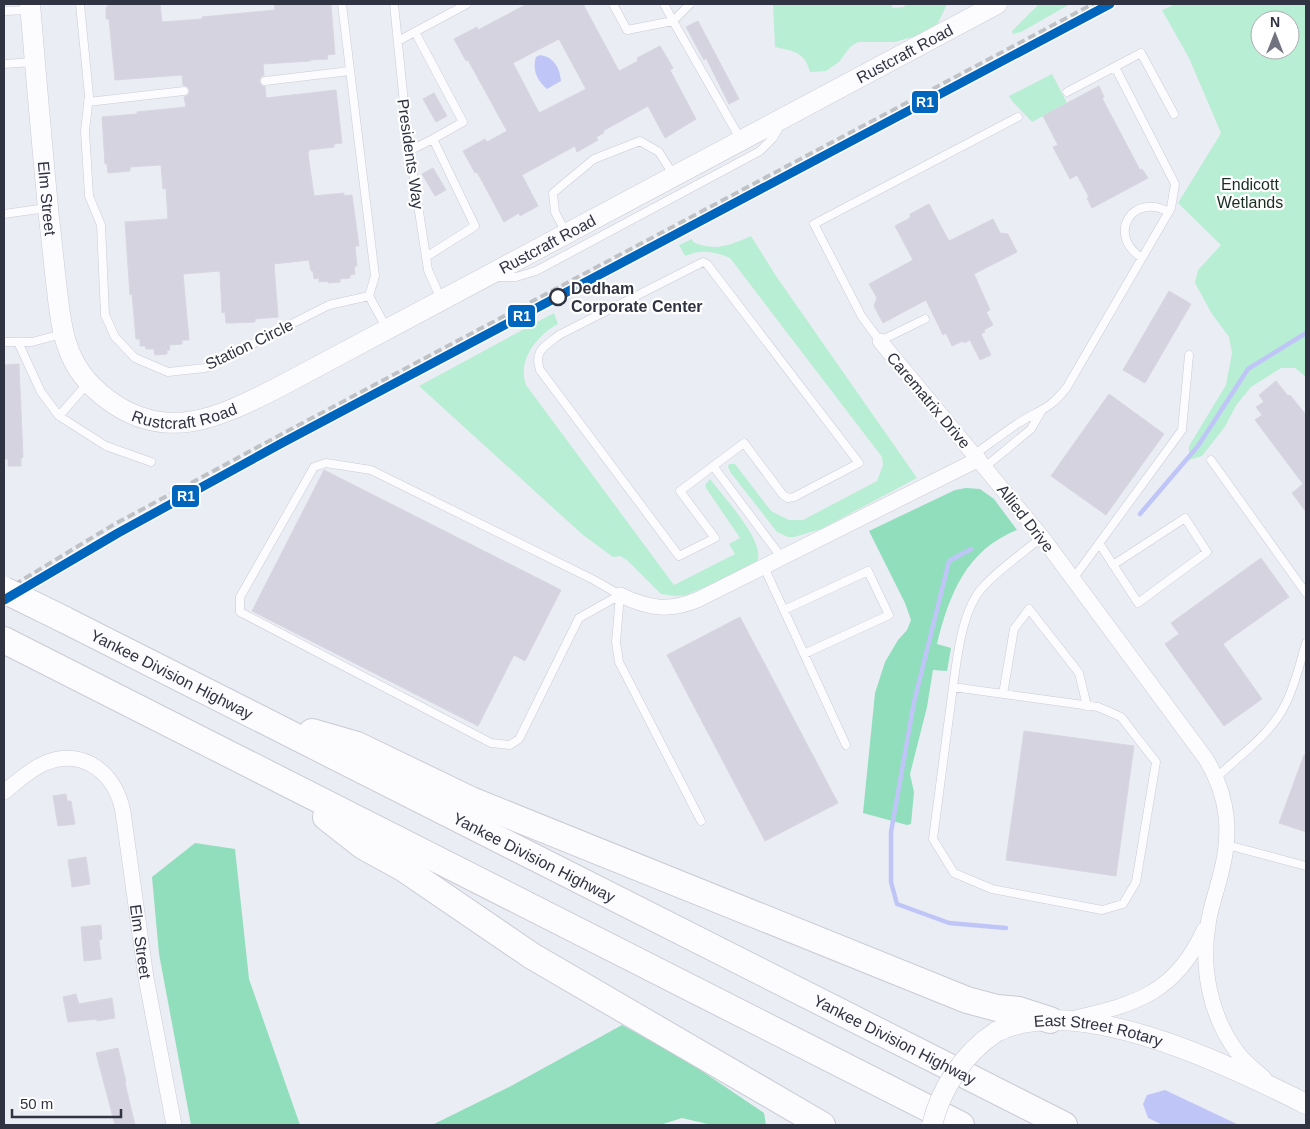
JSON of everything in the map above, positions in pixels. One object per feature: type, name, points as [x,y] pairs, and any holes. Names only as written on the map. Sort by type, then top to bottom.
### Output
[{"type":"highway","name":"Yankee Division Highway","points":[[4,590],[1064,1125]]},
{"type":"highway","points":[[12,644],[961,1125]]},
{"type":"highway","points":[[251,714],[357,745],[471,800],[967,1000],[987,1006],[1019,1010],[1059,1020]]},
{"type":"highway","points":[[278,780],[363,846],[410,873],[517,946],[822,1125]]},
{"type":"main road","name":"Rustcraft Road","points":[[90,384],[117,407],[144,419],[161,423],[198,422],[233,410],[996,4]]},
{"type":"main road","name":"Elm Street","points":[[30,7],[58,301],[64,334],[74,363],[90,384]]},
{"type":"main road","name":"East Street Rotary","points":[[932,1125],[943,1094],[955,1072],[978,1046],[996,1032],[1017,1024],[1059,1020],[1086,1022],[1115,1028],[1178,1047],[1224,1064],[1298,1100]]},
{"type":"street","name":"Carematrix Drive","points":[[880,341],[979,460]]},
{"type":"street","name":"Allied Drive","points":[[979,460],[1042,537],[1206,759],[1217,777],[1227,819],[1227,845],[1208,922],[1205,964],[1207,981],[1213,1004],[1223,1028],[1237,1052],[1251,1067],[1298,1100]]},
{"type":"street","points":[[620,595],[639,604],[655,607],[682,606],[979,460]]},
{"type":"street","name":"Elm Street","points":[[4,792],[34,769],[58,759],[70,758],[94,766],[111,780],[121,802],[148,987],[174,1125]]},
{"type":"street","name":"Allied Drive","points":[[1059,1020],[1105,1011],[1149,995],[1162,986],[1187,962],[1208,922]]},
{"type":"lane","name":"Station Circle","points":[[80,4],[89,96],[85,131],[89,196],[101,225],[105,315],[115,337],[134,358],[168,372],[205,368],[329,304],[369,296]]},
{"type":"lane","points":[[342,4],[376,276],[369,296],[387,329]]},
{"type":"lane","name":"Presidents Way","points":[[394,4],[409,151],[428,270],[441,300]]},
{"type":"lane","points":[[398,41],[467,4]]},
{"type":"lane","points":[[613,4],[627,30],[673,21],[690,4]]},
{"type":"lane","points":[[664,4],[741,140]]},
{"type":"lane","points":[[4,10],[30,7]]},
{"type":"lane","points":[[409,151],[463,122],[415,32]]},
{"type":"lane","points":[[1066,92],[1141,53],[1174,114]]},
{"type":"lane","points":[[4,64],[35,62]]},
{"type":"lane","points":[[979,460],[1017,424],[1059,398],[1171,208],[1175,184],[1115,67]]},
{"type":"lane","points":[[265,82],[350,71]]},
{"type":"lane","points":[[88,102],[184,91]]},
{"type":"lane","points":[[483,278],[516,277],[536,271],[592,242],[760,151],[773,138],[788,114]]},
{"type":"lane","points":[[925,319],[880,341],[862,317],[814,224],[1018,117]]},
{"type":"lane","points":[[426,256],[475,226],[433,139]]},
{"type":"lane","points":[[566,234],[555,212],[553,192],[594,159],[640,141],[659,152],[674,176]]},
{"type":"lane","points":[[1142,258],[1130,247],[1126,240],[1125,232],[1130,216],[1136,210],[1152,206],[1169,212]]},
{"type":"lane","points":[[4,214],[48,208]]},
{"type":"lane","points":[[698,264],[707,264],[859,463],[794,497],[788,498],[744,443],[713,466],[680,490],[715,538],[679,556],[540,370],[538,356],[542,349],[560,335],[698,264]]},
{"type":"lane","points":[[4,342],[32,342],[64,334]]},
{"type":"lane","points":[[18,342],[41,392],[59,416],[106,446],[152,462]]},
{"type":"lane","points":[[1073,580],[1182,430],[1189,355]]},
{"type":"lane","points":[[59,416],[90,384]]},
{"type":"lane","points":[[979,460],[1031,429],[1042,410]]},
{"type":"lane","points":[[1210,460],[1306,592]]},
{"type":"lane","points":[[326,463],[371,470],[594,580],[620,595],[579,618],[519,739],[510,745],[491,743],[240,612],[240,597],[314,467],[326,463]]},
{"type":"lane","points":[[713,466],[782,558]]},
{"type":"lane","points":[[1099,543],[1113,565],[1138,603],[1207,552],[1185,518],[1113,565]]},
{"type":"lane","points":[[953,687],[1098,707],[1121,717],[1156,762],[1136,882],[1123,904],[1102,910],[992,889],[954,873],[933,839],[953,687],[961,638],[972,604],[982,588],[1042,537]]},
{"type":"lane","points":[[764,567],[846,745]]},
{"type":"lane","points":[[784,610],[868,570],[889,615],[804,654]]},
{"type":"lane","points":[[620,595],[616,642],[620,662],[700,821]]},
{"type":"lane","points":[[1004,694],[1014,629],[1029,609],[1079,673],[1087,706]]},
{"type":"lane","points":[[1217,777],[1256,741],[1273,723],[1285,706],[1306,643]]},
{"type":"lane","points":[[1227,845],[1306,866]]},
{"type":"green space","points":[[773,4],[891,4],[893,8],[904,7],[906,4],[947,4],[938,23],[922,34],[895,42],[858,42],[850,47],[839,62],[826,71],[810,72],[808,65],[801,56],[793,51],[775,47]]},
{"type":"green space","points":[[1039,4],[1070,4],[1021,32],[1013,34],[1012,31]]},
{"type":"green space","name":"Endicott Wetlands","points":[[1176,4],[1306,4],[1306,377],[1295,368],[1281,368],[1251,387],[1237,404],[1224,428],[1202,456],[1189,460],[1189,446],[1226,385],[1232,353],[1229,337],[1212,314],[1195,283],[1198,270],[1221,245],[1178,203],[1221,133],[1189,58],[1162,10]]},
{"type":"green space","points":[[1052,74],[1067,103],[1032,122],[1009,96]]},
{"type":"green space","points":[[751,236],[776,276],[917,478],[821,529],[794,537],[788,537],[777,532],[731,473],[728,467],[729,464],[735,464],[771,511],[789,520],[803,520],[877,481],[883,465],[882,457],[730,258],[708,252],[697,252],[685,256],[679,245],[692,239],[693,242],[701,245],[715,247]]},
{"type":"green space","points":[[554,313],[558,324],[536,342],[527,358],[524,366],[526,385],[674,585],[735,554],[729,544],[740,538],[706,488],[705,485],[710,479],[749,531],[758,553],[757,561],[686,595],[661,594],[627,560],[620,556],[613,557],[583,535],[419,386]]},
{"type":"green space","points":[[966,488],[980,489],[994,499],[1017,530],[999,539],[972,562],[962,576],[947,608],[937,644],[951,648],[947,671],[933,670],[927,707],[910,774],[914,792],[911,824],[907,825],[863,813],[875,693],[885,662],[898,640],[907,630],[911,620],[905,603],[869,531],[955,490]]},
{"type":"green space","points":[[195,843],[235,849],[249,979],[300,1125],[191,1125],[159,954],[152,877]]},
{"type":"green space","points":[[622,1025],[687,1061],[764,1113],[766,1125],[712,1125],[682,1118],[660,1125],[432,1125],[511,1086]]},
{"type":"water","points":[[540,55],[553,61],[558,68],[560,76],[561,81],[547,89],[540,82],[535,70],[536,57]]},
{"type":"water","points":[[1165,1090],[1239,1125],[1163,1125],[1148,1118],[1143,1104],[1147,1095]]},
{"type":"building","points":[[107,4],[160,4],[162,22],[275,10],[274,4],[331,5],[335,54],[327,55],[328,59],[263,64],[264,75],[259,81],[265,87],[266,98],[336,90],[342,143],[334,144],[334,147],[309,150],[308,154],[314,196],[344,193],[344,196],[352,195],[359,246],[355,246],[357,266],[354,266],[355,274],[350,275],[350,278],[340,279],[340,282],[319,282],[319,278],[314,279],[309,260],[274,264],[278,317],[255,319],[255,322],[226,323],[225,312],[222,313],[220,271],[183,274],[189,340],[182,340],[182,344],[169,345],[170,350],[167,350],[167,354],[155,355],[154,349],[146,349],[145,346],[140,346],[140,339],[136,339],[132,294],[130,295],[125,222],[168,219],[166,188],[163,189],[161,165],[130,167],[130,171],[108,173],[107,164],[105,164],[102,117],[186,107],[184,97],[190,91],[188,87],[183,85],[182,75],[115,80],[109,19],[106,19]]},
{"type":"building","points":[[527,4],[583,4],[619,71],[638,61],[637,58],[660,46],[673,68],[670,70],[696,119],[665,138],[648,106],[603,131],[604,133],[596,137],[598,140],[577,152],[575,146],[522,175],[538,206],[520,216],[519,213],[504,222],[477,172],[475,173],[463,151],[485,139],[487,142],[507,131],[468,60],[466,61],[454,39],[477,27],[478,30]],"holes":[[[559,39],[586,89],[539,113],[513,63]]]},
{"type":"building","points":[[698,21],[739,99],[729,104],[706,58],[704,60],[686,27]]},
{"type":"building","points":[[1099,86],[1104,97],[1102,98],[1140,170],[1142,169],[1148,178],[1092,208],[1087,198],[1089,197],[1077,175],[1070,179],[1053,147],[1058,145],[1043,116]]},
{"type":"building","points":[[434,93],[447,116],[436,122],[423,99]]},
{"type":"building","points":[[433,168],[446,190],[435,196],[422,174]]},
{"type":"building","points":[[929,204],[949,241],[993,219],[1000,233],[1008,234],[1017,252],[974,274],[990,310],[986,312],[993,325],[981,334],[991,355],[980,360],[970,340],[952,346],[946,333],[943,335],[926,300],[883,323],[874,306],[877,298],[869,284],[913,260],[895,226],[910,218],[910,214]]},
{"type":"building","points":[[1169,291],[1191,304],[1145,383],[1123,370]]},
{"type":"building","points":[[19,364],[23,457],[21,458],[21,466],[8,466],[8,459],[4,459],[4,365]]},
{"type":"building","points":[[1276,381],[1306,415],[1306,512],[1292,493],[1303,484],[1255,420],[1262,415],[1256,407],[1264,402],[1259,395]]},
{"type":"building","points":[[1109,394],[1164,434],[1106,515],[1051,476]]},
{"type":"building","points":[[324,470],[561,590],[525,661],[514,655],[478,726],[252,611]]},
{"type":"building","points":[[1261,558],[1289,597],[1223,644],[1262,699],[1224,726],[1165,644],[1179,634],[1171,623]]},
{"type":"building","points":[[740,617],[838,803],[765,841],[667,655]]},
{"type":"building","points":[[1024,731],[1134,746],[1116,876],[1006,860]]},
{"type":"building","points":[[1304,755],[1306,755],[1306,832],[1279,823]]},
{"type":"building","points":[[66,794],[67,801],[71,801],[75,824],[58,826],[53,796]]},
{"type":"building","points":[[86,857],[90,884],[72,887],[68,860]]},
{"type":"building","points":[[101,925],[102,939],[99,940],[101,959],[84,961],[81,927]]},
{"type":"building","points":[[76,994],[79,1004],[112,998],[115,1018],[68,1022],[63,997]]},
{"type":"building","points":[[118,1048],[135,1125],[115,1125],[96,1053]]},
{"type":"waterway","points":[[1140,514],[1198,446],[1248,369],[1306,333]]},
{"type":"waterway","points":[[971,549],[949,561],[914,702],[891,832],[891,882],[897,904],[949,923],[1006,928]]},
{"type":"railway","points":[[4,591],[113,525],[1093,4]]},
{"type":"transit line","name":"R1","points":[[4,600],[118,533],[282,443],[1110,4]]},
{"type":"place","name":"Dedham Corporate Center","points":[[558,297]]}]
